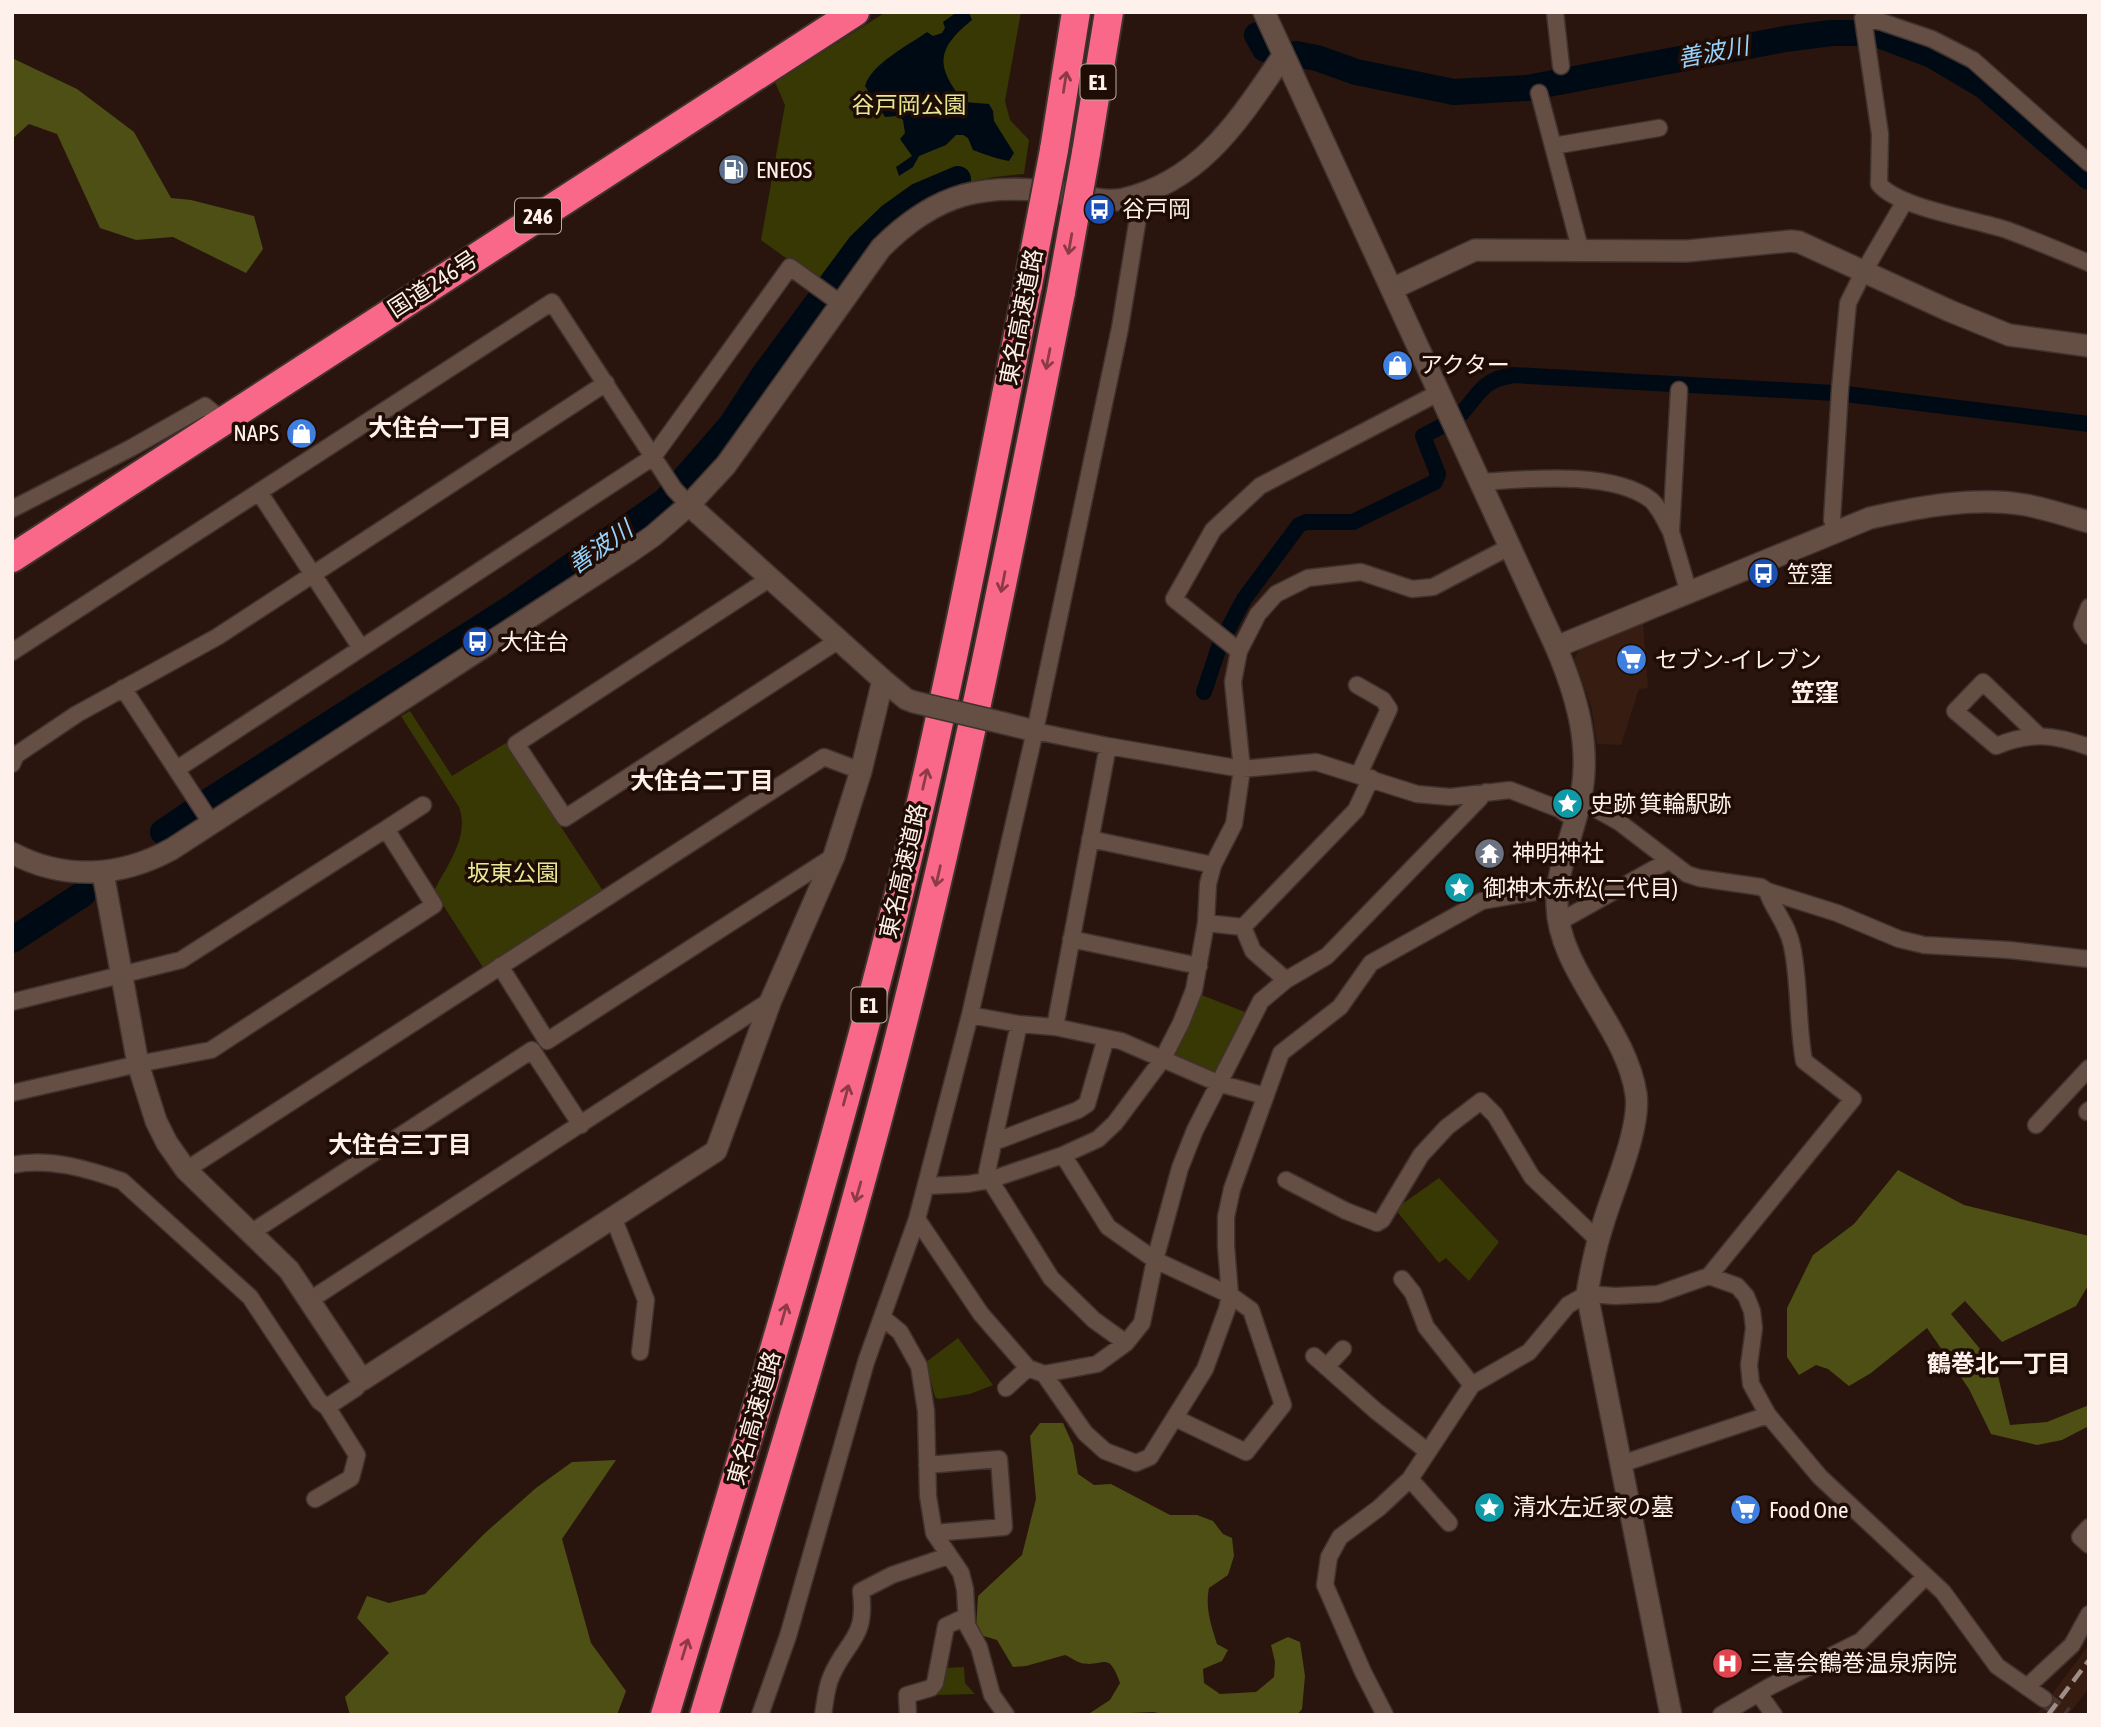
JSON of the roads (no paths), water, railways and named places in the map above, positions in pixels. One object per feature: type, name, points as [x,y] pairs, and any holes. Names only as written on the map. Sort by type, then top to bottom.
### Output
[{"type":"highway","name":"国道246号","points":[[12,558],[137,460],[222,420],[855,12]]},
{"type":"highway","name":"東名高速道路","points":[[665,1715],[827,1167],[899,892],[961,618],[1028,285],[1054,150],[1076,12]]},
{"type":"highway","name":"東名高速道路","points":[[704,1715],[867,1162],[928,921],[994,629],[1061,292],[1109,12]]},
{"type":"street","points":[[1264,12],[1573,688],[1584,750],[1578,810],[1558,888],[1559,922],[1570,955],[1618,1041],[1632,1074],[1636,1097],[1626,1153],[1598,1240],[1587,1294],[1671,1715]]},
{"type":"street","points":[[1555,12],[1561,66]]},
{"type":"street","points":[[2089,163],[1973,60],[1944,44],[1895,26],[1863,18],[1880,134],[1879,184],[1885,191],[1905,201],[2005,229],[2089,263]]},
{"type":"street","points":[[12,852],[48,867],[74,872],[103,873],[130,868],[154,859],[212,824],[653,536],[689,505],[726,465],[840,303],[881,248],[895,234],[928,211],[959,196],[1006,188],[1107,200],[1142,193],[1181,175],[1216,146],[1229,133],[1283,56]]},
{"type":"street","points":[[1539,93],[1581,251]]},
{"type":"street","points":[[1553,146],[1659,128]]},
{"type":"street","points":[[760,1715],[788,1636],[866,1362],[917,1219],[970,1015],[1035,731],[1120,328],[1142,193]]},
{"type":"street","points":[[1836,530],[1832,520],[1848,303],[1905,201]]},
{"type":"street","points":[[1392,289],[1475,250],[1687,251],[1791,241],[2009,335],[2089,346]]},
{"type":"street","points":[[177,769],[653,457],[790,267],[840,303]]},
{"type":"street","points":[[12,652],[552,302],[674,489],[769,579],[906,699],[1035,731],[1241,769],[1316,762],[1417,794],[1450,797],[1510,790],[1559,809],[1578,810],[1619,822],[1687,874],[1761,887],[1826,909],[1899,939],[1924,945],[2009,950],[2089,959]]},
{"type":"street","points":[[13,756],[78,714],[217,637],[606,383]]},
{"type":"street","points":[[1671,532],[1679,390]]},
{"type":"street","points":[[1239,651],[1174,599],[1213,530],[1260,486],[1440,392]]},
{"type":"street","points":[[12,509],[137,460]]},
{"type":"street","points":[[1481,482],[1545,477],[1621,486],[1642,495],[1657,506],[1671,532],[1689,593]]},
{"type":"street","points":[[259,492],[361,648]]},
{"type":"street","points":[[1556,647],[1870,518],[1910,509],[1996,502],[2024,505],[2089,522]]},
{"type":"street","points":[[926,1186],[990,1180],[1063,1155],[1098,1139],[1115,1123],[1162,1060],[1194,990],[1206,923],[1208,884],[1213,865],[1234,824],[1241,769],[1233,681],[1239,651],[1258,614],[1276,594],[1308,578],[1361,572],[1412,589],[1433,587],[1510,546]]},
{"type":"street","points":[[769,579],[516,744],[565,818],[839,640]]},
{"type":"street","points":[[2089,607],[2082,625],[2089,636]]},
{"type":"street","points":[[327,1407],[356,1388],[362,1380],[716,1151],[771,1000],[834,856],[862,771],[883,680]]},
{"type":"street","points":[[2039,736],[1983,682],[1955,711],[1996,746],[2020,736],[2039,736],[2068,739],[2089,747]]},
{"type":"street","points":[[1243,927],[1356,810],[1389,709],[1382,700],[1357,685]]},
{"type":"street","points":[[123,688],[212,824]]},
{"type":"street","points":[[1055,1027],[1108,746]]},
{"type":"street","points":[[186,1170],[824,757],[862,771]]},
{"type":"street","points":[[917,1219],[981,1314],[1028,1368],[1044,1374],[1097,1364],[1126,1343],[1142,1323],[1155,1260],[1180,1168],[1195,1130],[1261,1001],[1286,980],[1327,956],[1486,792]]},
{"type":"street","points":[[12,1002],[181,960],[423,805]]},
{"type":"street","points":[[12,1093],[138,1063],[211,1050],[434,905],[386,829]]},
{"type":"street","points":[[1090,839],[1213,865]]},
{"type":"street","points":[[500,966],[547,1041],[834,856]]},
{"type":"street","points":[[1559,922],[1668,861]]},
{"type":"street","points":[[103,873],[138,1063],[156,1121],[167,1143],[186,1170],[252,1231],[289,1270],[362,1380]]},
{"type":"street","points":[[1044,1374],[1085,1433],[1105,1451],[1136,1463],[1150,1457],[1205,1369],[1230,1295],[1226,1217],[1232,1189],[1281,1053],[1340,1007],[1371,963],[1482,901],[1558,888]]},
{"type":"street","points":[[1384,1715],[1325,1585],[1329,1557],[1340,1537],[1379,1508],[1410,1479],[1472,1385],[1529,1352],[1568,1305],[1587,1294],[1628,1297],[1658,1294],[1709,1276],[1853,1099],[1804,1061],[1793,947],[1786,926],[1772,906],[1767,891]]},
{"type":"street","points":[[1206,923],[1243,927]]},
{"type":"street","points":[[1243,927],[1253,951],[1286,980]]},
{"type":"street","points":[[1072,939],[1199,966]]},
{"type":"street","points":[[310,1300],[771,1000]]},
{"type":"street","points":[[970,1015],[1055,1027],[1121,1041],[1218,1083],[1265,1096]]},
{"type":"street","points":[[1019,1024],[987,1172],[1051,1278],[1094,1320],[1126,1343]]},
{"type":"street","points":[[994,1142],[1078,1110],[1087,1104],[1106,1038]]},
{"type":"street","points":[[252,1231],[532,1050],[581,1125]]},
{"type":"street","points":[[2036,1125],[2089,1068]]},
{"type":"street","points":[[1286,1180],[1346,1211],[1377,1223],[1382,1220],[1421,1155],[1447,1127],[1481,1101],[1495,1115],[1532,1177],[1598,1240]]},
{"type":"street","points":[[1063,1155],[1108,1227],[1155,1260],[1230,1295],[1251,1310],[1283,1405],[1246,1452],[1175,1418]]},
{"type":"street","points":[[12,1165],[27,1162],[51,1163],[122,1181],[250,1297],[357,1455],[351,1478],[314,1499]]},
{"type":"street","points":[[613,1217],[646,1300],[640,1352]]},
{"type":"street","points":[[1709,1276],[1737,1286],[1752,1311],[1754,1328],[1749,1365],[1751,1384],[1768,1415],[1820,1476],[1944,1592],[1997,1666],[2044,1699]]},
{"type":"street","points":[[1402,1279],[1413,1293],[1426,1328],[1472,1385]]},
{"type":"street","points":[[882,1317],[900,1332],[919,1366],[932,1410],[927,1465],[928,1496],[934,1533],[961,1573],[965,1589],[967,1625],[979,1647],[992,1695],[1006,1715]]},
{"type":"street","points":[[1343,1349],[1320,1362],[1376,1412],[1427,1451]]},
{"type":"street","points":[[1006,1388],[1028,1368]]},
{"type":"street","points":[[1621,1464],[1768,1415]]},
{"type":"street","points":[[927,1465],[999,1459],[1004,1527],[934,1533]]},
{"type":"street","points":[[1410,1479],[1449,1523]]},
{"type":"street","points":[[2089,1527],[2080,1537],[2089,1545]]},
{"type":"street","points":[[823,1715],[831,1677],[856,1637],[862,1618],[861,1591],[892,1575],[948,1556]]},
{"type":"street","points":[[1721,1715],[1769,1687],[1861,1641],[1926,1576]]},
{"type":"street","points":[[2028,1686],[2072,1645],[2089,1614]]},
{"type":"street","points":[[908,1715],[907,1695],[931,1688],[935,1683],[946,1626],[965,1617]]},
{"type":"street","points":[[1759,1694],[1774,1715]]},
{"type":"waterway","name":"善波川","points":[[1296,54],[1317,58],[1356,72],[1454,92],[1527,88],[1785,39],[1831,33],[1874,33],[1932,55],[1984,86],[2089,177]]},
{"type":"waterway","name":"善波川","points":[[1257,35],[1265,49]]},
{"type":"waterway","name":"善波川","points":[[163,832],[514,606],[665,501],[731,425],[763,376],[860,245],[890,216],[918,196],[958,179]]},
{"type":"waterway","points":[[1462,413],[1489,383],[1513,375],[1834,393]]},
{"type":"waterway","points":[[1846,394],[2089,424]]},
{"type":"waterway","points":[[1226,633],[1244,599],[1299,525],[1306,522],[1353,522],[1435,482],[1438,474],[1423,436],[1442,426]]},
{"type":"waterway","points":[[1204,692],[1220,644]]},
{"type":"waterway","name":"善波川","points":[[12,940],[83,894]]},
{"type":"tunnel","points":[[2044,1699],[2066,1715]]},
{"type":"railway","points":[[2048,1715],[2089,1660]]},
{"type":"place","name":"ENEOS","points":[[733,170]]},
{"type":"place","name":"谷戸岡","points":[[1099,209]]},
{"type":"place","name":"アクター","points":[[1397,365]]},
{"type":"place","name":"NAPS","points":[[302,433]]},
{"type":"place","name":"笠窪","points":[[1764,574]]},
{"type":"place","name":"大住台","points":[[477,642]]},
{"type":"place","name":"セブン-イレブン","points":[[1632,660]]},
{"type":"place","name":"史跡 箕輪駅跡","points":[[1567,804]]},
{"type":"place","name":"神明神社","points":[[1489,853]]},
{"type":"place","name":"御神木赤松(二代目)","points":[[1460,888]]},
{"type":"place","name":"清水左近家の墓","points":[[1490,1507]]},
{"type":"place","name":"Food One","points":[[1746,1510]]},
{"type":"place","name":"三喜会鶴巻温泉病院","points":[[1727,1663]]},
{"type":"district","name":"大住台一丁目","points":[[440,427]]},
{"type":"district","name":"笠窪","points":[[1815,692]]},
{"type":"district","name":"大住台二丁目","points":[[702,780]]},
{"type":"district","name":"大住台三丁目","points":[[400,1144]]},
{"type":"district","name":"鶴巻北一丁目","points":[[1999,1363]]},
{"type":"park label","name":"谷戸岡公園","points":[[909,105]]},
{"type":"park label","name":"坂東公園","points":[[513,873]]}]
